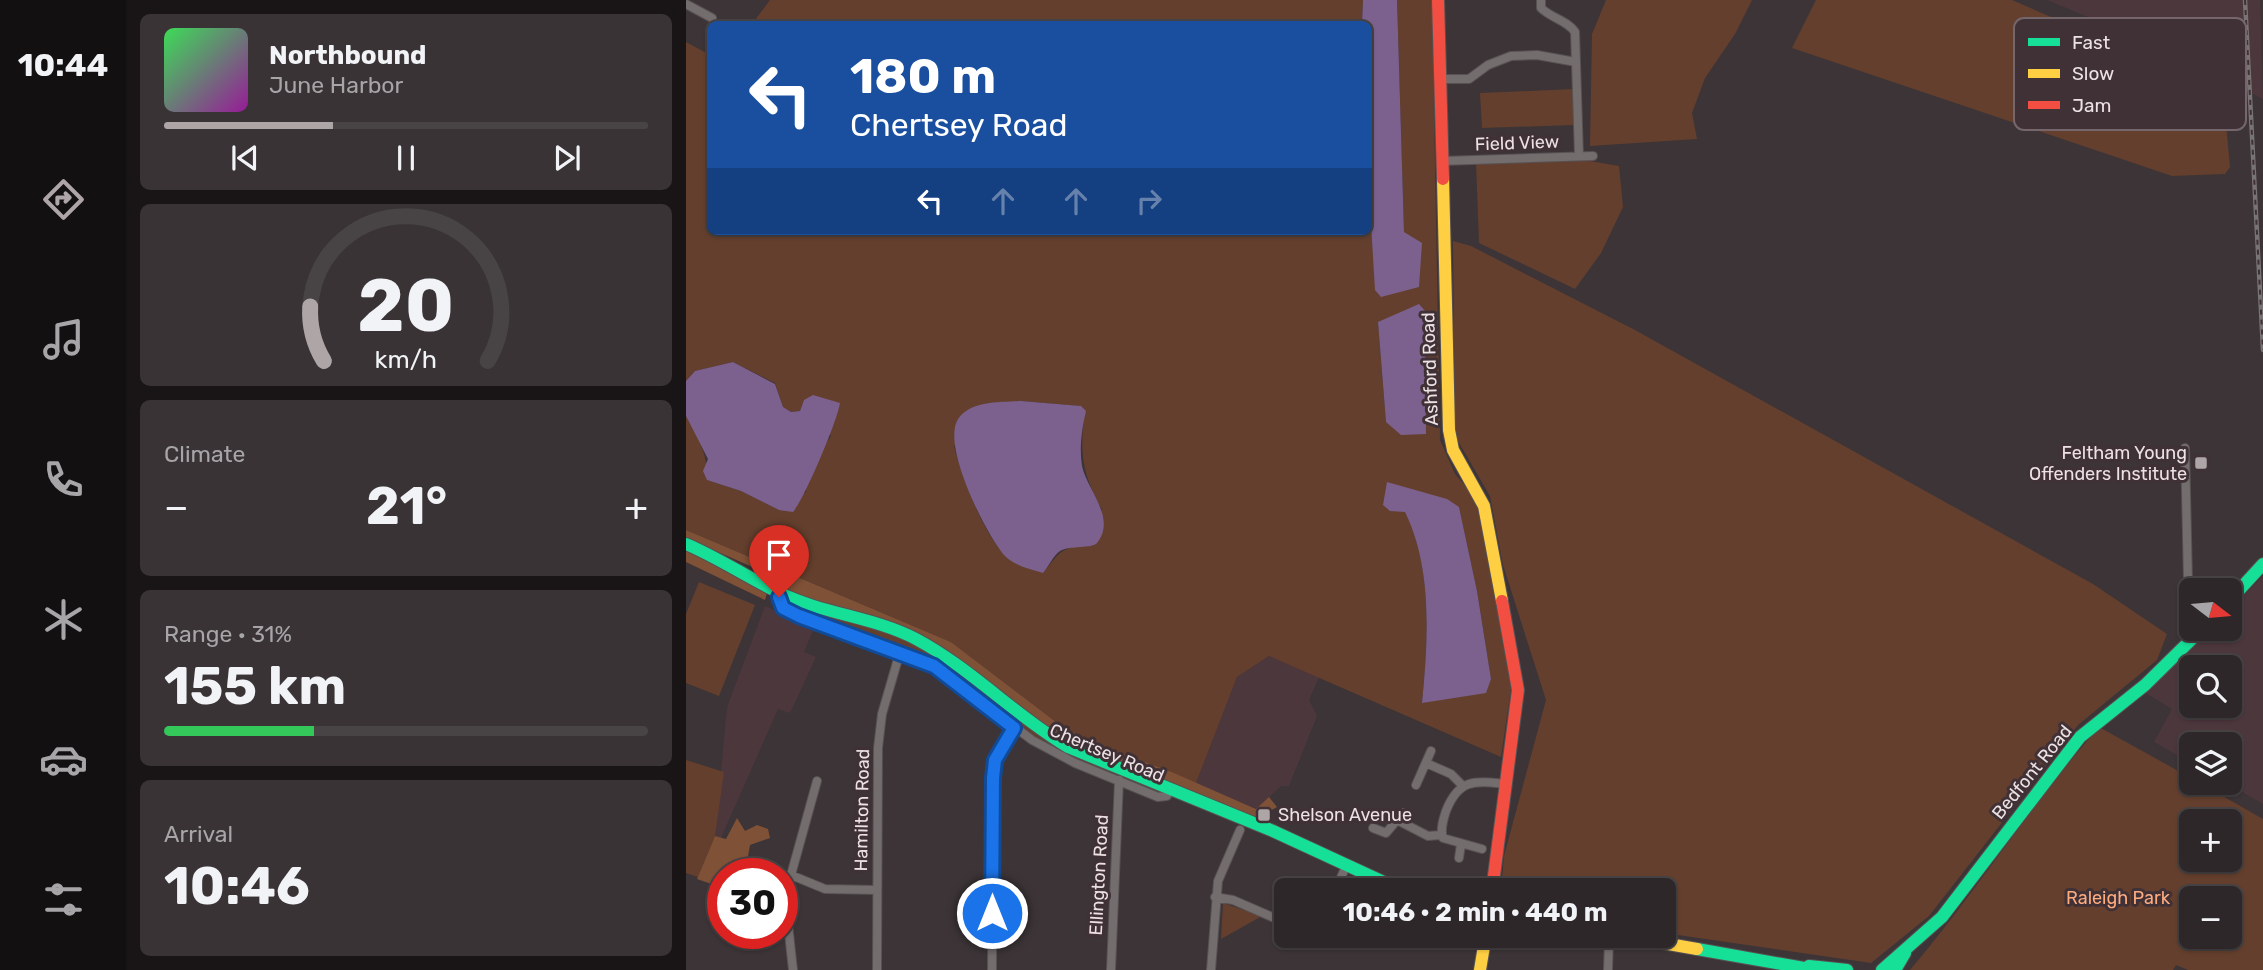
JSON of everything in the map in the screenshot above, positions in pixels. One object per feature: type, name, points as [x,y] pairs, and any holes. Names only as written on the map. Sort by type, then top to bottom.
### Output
[{"type":"main road","name":"Ashford Road","points":[[1438,0],[1448,430],[1453,450],[1484,506],[1518,690],[1494,878]]},
{"type":"main road","name":"Chertsey Road","points":[[686,544],[723,560],[781,594],[914,638],[965,668],[1056,741],[1376,878]]},
{"type":"main road","points":[[2242,587],[2260,568]]},
{"type":"main road","name":"Bedfont Road","points":[[1882,970],[1896,956],[1905,953],[1942,917],[2080,737],[2145,685],[2190,641]]},
{"type":"main road","points":[[1676,945],[1772,965],[1847,970]]},
{"type":"main road","points":[[1480,970],[1483,948]]},
{"type":"main road","name":"Bedfont Road","points":[[1895,970],[1905,953]]},
{"type":"main road","points":[[1802,966],[1815,970]]},
{"type":"street","points":[[687,2],[712,18]]},
{"type":"street","points":[[1531,10],[1541,4],[1548,16],[1573,28],[1580,156]]},
{"type":"street","points":[[1440,79],[1469,79],[1480,69],[1511,56],[1537,55],[1576,62]]},
{"type":"street","name":"Field View","points":[[1442,161],[1593,156]]},
{"type":"street","points":[[2185,448],[2188,578]]},
{"type":"street","name":"Chertsey Road","points":[[781,594],[779,601],[783,608],[799,616],[900,652],[945,674],[1014,728],[1076,763],[1158,797],[1167,796],[1170,789]]},
{"type":"street","name":"Hamilton Road","points":[[877,970],[878,748],[882,714],[900,652]]},
{"type":"street","points":[[992,970],[993,778],[995,760],[1014,728]]},
{"type":"street","points":[[1416,785],[1431,751]]},
{"type":"street","points":[[1426,764],[1451,774],[1463,786]]},
{"type":"street","name":"Ellington Road","points":[[1111,970],[1119,780]]},
{"type":"street","points":[[796,858],[818,781]]},
{"type":"street","points":[[1441,835],[1450,802],[1463,786],[1483,782],[1506,784]]},
{"type":"street","points":[[1373,828],[1386,833],[1401,817],[1428,836],[1441,835],[1448,841],[1482,849]]},
{"type":"street","points":[[1211,970],[1218,881],[1240,830]]},
{"type":"street","points":[[1459,858],[1461,844]]},
{"type":"street","points":[[1341,878],[1347,864]]},
{"type":"street","points":[[798,878],[825,888],[877,890]]},
{"type":"street","points":[[1215,897],[1233,900],[1274,918]]},
{"type":"street","points":[[1608,970],[1609,948]]},
{"type":"street","points":[[791,949],[793,970]]},
{"type":"shaded area","points":[[1363,0],[1397,0],[1404,232],[1422,243],[1419,287],[1381,297],[1375,290],[1372,235],[1372,21],[1362,21]]},
{"type":"shaded area","points":[[2047,0],[2260,0],[2263,99],[2246,91],[2246,18],[2090,18]]},
{"type":"shaded area","points":[[1419,304],[1425,311],[1426,434],[1401,435],[1386,422],[1378,322]]},
{"type":"shaded area","points":[[733,362],[775,384],[783,407],[791,412],[800,411],[804,400],[813,395],[840,403],[820,460],[793,512],[779,510],[741,491],[707,480],[703,471],[708,459],[686,416],[686,381],[695,371]]},
{"type":"shaded area","points":[[1021,401],[1081,406],[1086,411],[1081,438],[1082,466],[1099,504],[1104,524],[1097,543],[1060,551],[1043,573],[1012,562],[996,544],[968,491],[956,451],[954,434],[962,414],[977,406],[995,402]]},
{"type":"shaded area","points":[[1387,482],[1447,499],[1459,507],[1477,591],[1491,679],[1486,693],[1422,703],[1427,630],[1424,581],[1414,534],[1405,512],[1390,511],[1383,505]]},
{"type":"shaded area","points":[[686,530],[951,642],[1060,725],[1092,742],[1174,773],[1256,809],[1269,797],[1277,807],[1256,819],[1058,738],[961,662],[796,595],[757,569],[686,538]]},
{"type":"shaded area","points":[[686,549],[770,582],[765,600],[686,562]]},
{"type":"shaded area","points":[[2263,576],[2263,804],[2242,792],[2242,732],[2179,732],[2179,756],[2154,742],[2172,709],[2144,692],[2179,659],[2179,718],[2242,718],[2242,655],[2183,655],[2197,641],[2242,641],[2242,598]]},
{"type":"shaded area","points":[[765,606],[814,628],[804,652],[816,657],[790,713],[778,709],[721,838],[715,836],[727,707]]},
{"type":"shaded area","points":[[1269,656],[1319,677],[1309,700],[1317,716],[1289,786],[1281,786],[1257,809],[1196,783],[1237,677]]},
{"type":"shaded area","points":[[737,818],[745,831],[757,825],[768,829],[770,838],[750,845],[748,858],[707,858],[707,882],[697,879],[715,836],[726,839]]},
{"type":"green space","points":[[770,0],[1363,0],[1362,21],[754,21]]},
{"type":"green space","points":[[1397,0],[1432,0],[1440,440],[1455,474],[1474,496],[1482,524],[1511,689],[1501,757],[1269,656],[1237,677],[1196,783],[1092,742],[1060,725],[951,642],[686,530],[686,416],[704,454],[707,480],[741,491],[779,510],[806,492],[811,470],[831,436],[804,400],[800,411],[791,412],[783,407],[775,383],[733,362],[695,371],[686,381],[686,42],[707,53],[707,235],[1372,235],[1372,208],[1404,232]],"holes":[[[1425,311],[1426,434],[1386,422],[1378,322]],[[1021,401],[1080,406],[1085,411],[1082,438],[1084,462],[1090,485],[1102,510],[1093,546],[1068,548],[1043,573],[1017,563],[996,544],[968,488],[954,446]],[[1459,507],[1477,591],[1491,679],[1422,703],[1427,630],[1424,580],[1414,533],[1405,511]]]},
{"type":"green space","points":[[1606,0],[1752,0],[1735,34],[1705,78],[1692,113],[1697,139],[1590,146],[1592,34]]},
{"type":"green space","points":[[1816,0],[2012,0],[2053,18],[2014,18],[2014,123],[1792,48]]},
{"type":"green space","points":[[1574,89],[1575,125],[1482,128],[1480,93]]},
{"type":"green space","points":[[2035,130],[2227,130],[2230,167],[2225,174],[2172,176]]},
{"type":"green space","points":[[1584,160],[1619,166],[1623,207],[1601,253],[1575,289],[1479,243],[1476,162]]},
{"type":"green space","points":[[1453,241],[1471,246],[1635,330],[2093,584],[2167,634],[2157,660],[2078,725],[1929,916],[1871,963],[1676,935],[1676,878],[1502,878],[1504,856],[1546,700],[1503,565],[1490,496],[1455,436]]},
{"type":"green space","points":[[699,582],[755,605],[719,696],[686,683],[686,614]]},
{"type":"green space","points":[[780,597],[887,628],[1170,789],[1158,797],[1032,740],[945,674],[783,608]]},
{"type":"green space","name":"Raleigh Park","points":[[2099,727],[2179,771],[2179,795],[2221,795],[2263,819],[2263,970],[2188,970],[2176,965],[2173,970],[1910,970]]},
{"type":"green space","points":[[686,760],[724,772],[715,836],[698,877],[686,873]]},
{"type":"green space","points":[[1223,903],[1262,916],[1221,939]]},
{"type":"railway","points":[[2245,0],[2246,18]]},
{"type":"railway","points":[[2246,19],[2263,350]]},
{"type":"traffic: fast","points":[[686,544],[796,600],[883,625],[916,639],[956,664],[1029,721],[1068,747],[1273,831],[1375,878]]},
{"type":"traffic: fast","points":[[2242,587],[2263,564]]},
{"type":"traffic: fast","points":[[1882,970],[1942,917],[2080,737],[2145,685],[2190,641]]},
{"type":"traffic: fast","points":[[1697,949],[1815,970]]},
{"type":"traffic: fast","points":[[1895,970],[1905,953]]},
{"type":"traffic: fast","points":[[1809,966],[1847,970]]},
{"type":"traffic: slow","points":[[1443,179],[1449,430],[1453,450],[1484,506],[1502,601]]},
{"type":"traffic: slow","points":[[1676,945],[1697,949]]},
{"type":"traffic: slow","points":[[1480,970],[1484,948]]},
{"type":"traffic: jam","points":[[1438,0],[1443,179]]},
{"type":"traffic: jam","points":[[1494,878],[1518,690],[1502,601]]},
{"type":"place","name":"Feltham Young Offenders Institute","points":[[2201,463]]},
{"type":"place","name":"Shelson Avenue","points":[[1264,815]]},
{"type":"route","points":[[779,597],[783,608],[799,616],[934,666],[979,698],[1014,728],[995,760],[992,913]]}]
